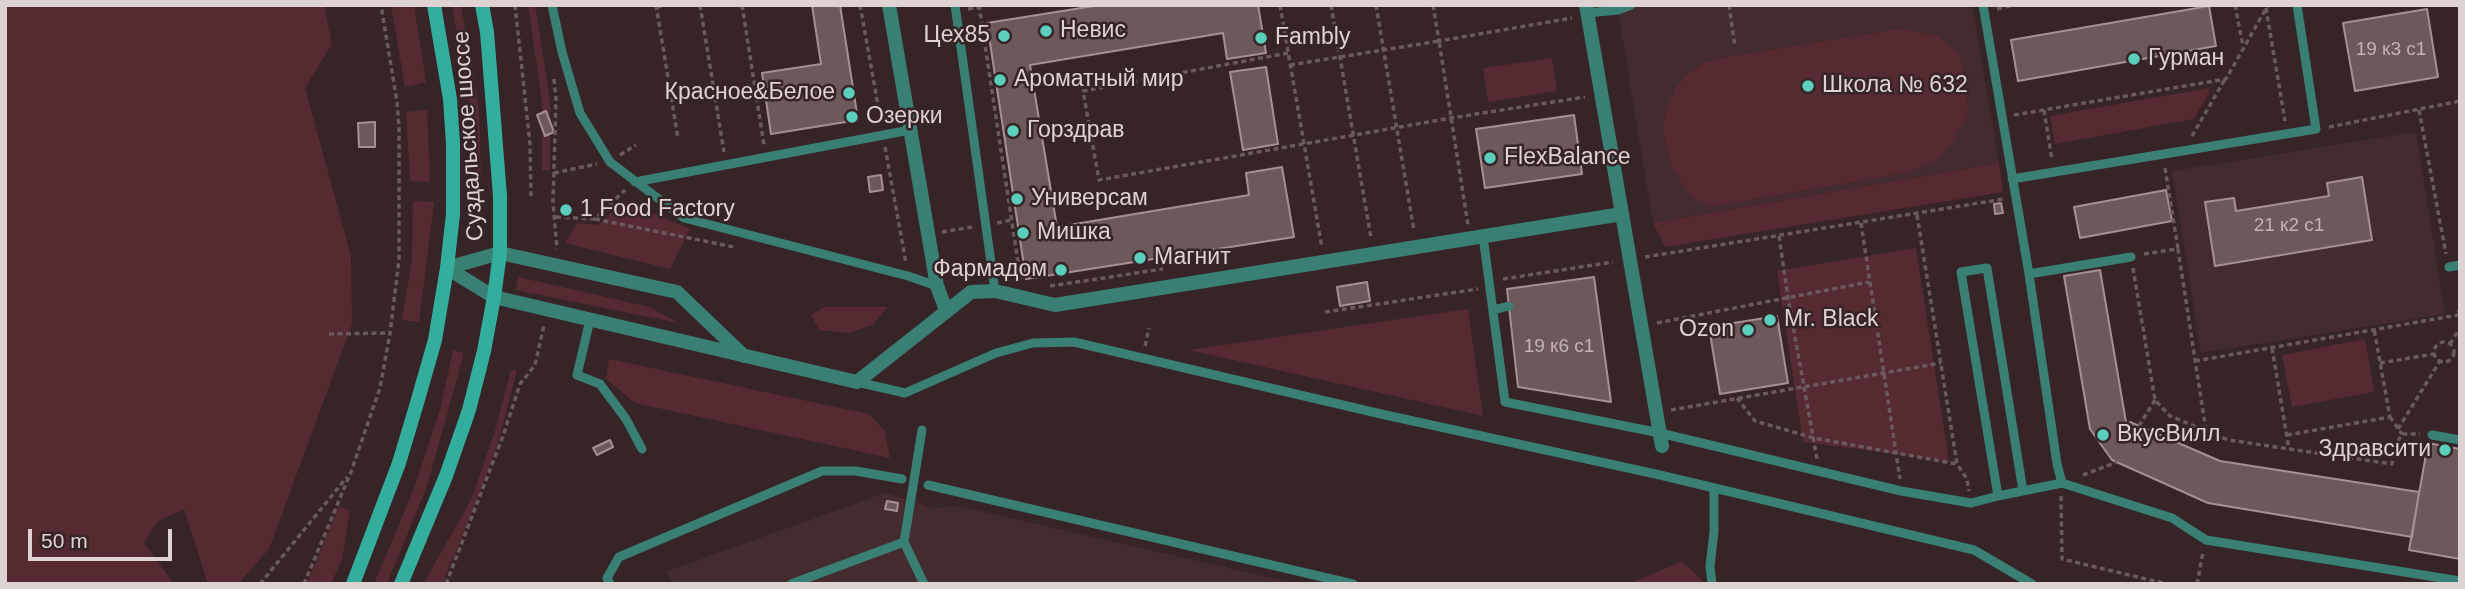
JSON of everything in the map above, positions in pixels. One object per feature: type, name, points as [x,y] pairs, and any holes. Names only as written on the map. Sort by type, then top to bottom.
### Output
[{"type":"main road","name":"Суздальское шоссе","points":[[354,584],[399,463],[417,403],[435,340],[447,268],[453,214],[453,143],[450,99],[434,5]]},
{"type":"main road","name":"Суздальское шоссе","points":[[401,584],[446,476],[469,410],[494,297],[500,253],[497,145],[482,5]]},
{"type":"street","points":[[888,5],[937,286],[946,310]]},
{"type":"street","points":[[1587,9],[1661,440]]},
{"type":"street","points":[[447,268],[494,297],[857,382],[971,292],[995,291],[1055,304],[1622,214]]},
{"type":"street","points":[[447,268],[500,253],[677,292],[745,357]]},
{"type":"lane","points":[[552,5],[562,52],[580,113],[610,162],[684,218],[908,276],[937,286]]},
{"type":"lane","points":[[1587,9],[1618,10],[1631,5]]},
{"type":"lane","points":[[1983,5],[2062,483]]},
{"type":"lane","points":[[2012,179],[2316,129],[2297,5]]},
{"type":"lane","points":[[955,8],[995,291]]},
{"type":"lane","points":[[635,182],[910,130]]},
{"type":"lane","points":[[1477,237],[1490,284],[1505,402],[1661,440],[1819,471],[1901,491],[1971,503],[2062,483],[2172,518],[2206,540],[2460,581]]},
{"type":"lane","points":[[2029,274],[2131,257]]},
{"type":"lane","points":[[2449,267],[2460,265]]},
{"type":"lane","points":[[1998,496],[1961,272],[1987,268],[2023,491]]},
{"type":"lane","points":[[1493,310],[1509,306]]},
{"type":"lane","points":[[590,320],[577,375],[600,384],[626,419],[642,449]]},
{"type":"lane","points":[[857,382],[905,393],[996,353],[1033,343],[1074,342],[1974,550],[2032,584]]},
{"type":"lane","points":[[922,430],[904,542],[923,584]]},
{"type":"lane","points":[[2432,435],[2460,440]]},
{"type":"lane","points":[[610,584],[607,578],[619,557],[822,471],[856,471],[902,480]]},
{"type":"lane","points":[[928,485],[1353,584]]},
{"type":"lane","points":[[1712,584],[1710,566],[1714,532],[1714,488]]},
{"type":"lane","points":[[791,584],[904,542]]},
{"type":"path","points":[[304,584],[351,472],[380,388],[390,333],[399,260],[398,126],[397,102],[381,5]]},
{"type":"path","points":[[514,5],[530,144],[531,198]]},
{"type":"path","points":[[667,5],[656,6],[678,138]]},
{"type":"path","points":[[700,5],[726,165]]},
{"type":"path","points":[[742,5],[766,157]]},
{"type":"path","points":[[955,8],[989,5]]},
{"type":"path","points":[[1280,5],[1324,262]]},
{"type":"path","points":[[1331,5],[1373,254]]},
{"type":"path","points":[[1376,5],[1417,247]]},
{"type":"path","points":[[1433,5],[1451,118],[1477,237]]},
{"type":"path","points":[[1729,5],[1735,47]]},
{"type":"path","points":[[2235,5],[2243,48]]},
{"type":"path","points":[[979,6],[1023,290]]},
{"type":"path","points":[[2184,150],[2266,6]]},
{"type":"path","points":[[2266,6],[2288,134]]},
{"type":"path","points":[[1290,65],[1572,18]]},
{"type":"path","points":[[1288,53],[1083,91],[1099,180],[1585,97]]},
{"type":"path","points":[[554,76],[556,99],[553,202],[556,217],[556,265]]},
{"type":"path","points":[[2002,117],[2226,79]]},
{"type":"path","points":[[2316,129],[2460,101]]},
{"type":"path","points":[[2044,110],[2054,172]]},
{"type":"path","points":[[2419,110],[2449,267]]},
{"type":"path","points":[[2163,154],[2206,431]]},
{"type":"path","points":[[556,217],[595,219],[635,182]]},
{"type":"path","points":[[1325,312],[1629,259],[2016,197]]},
{"type":"path","points":[[1917,214],[1957,464],[1967,479],[1971,503]]},
{"type":"path","points":[[928,234],[1012,220]]},
{"type":"path","points":[[1861,223],[1901,491]]},
{"type":"path","points":[[1779,236],[1819,471]]},
{"type":"path","points":[[2178,249],[2131,257],[2155,400],[2170,416],[2228,440],[2392,464],[2396,445],[2402,434]]},
{"type":"path","points":[[1050,286],[1172,268]]},
{"type":"path","points":[[1641,326],[1870,282]]},
{"type":"path","points":[[2195,361],[2374,329],[2459,317],[2460,308]]},
{"type":"path","points":[[446,584],[499,448],[520,384],[535,365],[548,310]]},
{"type":"path","points":[[2450,344],[2460,328]]},
{"type":"path","points":[[2374,329],[2389,417],[2402,434],[2432,435]]},
{"type":"path","points":[[329,334],[390,333]]},
{"type":"path","points":[[2434,354],[2435,348],[2444,342],[2450,344],[2454,351]]},
{"type":"path","points":[[2272,347],[2289,449]]},
{"type":"path","points":[[2434,354],[2440,361],[2450,361],[2454,351],[2460,349]]},
{"type":"path","points":[[2380,363],[2434,354]]},
{"type":"path","points":[[2398,429],[2440,361]]},
{"type":"path","points":[[1656,412],[1941,363]]},
{"type":"path","points":[[1737,398],[1755,421],[1814,438],[1957,464]]},
{"type":"path","points":[[2139,426],[2155,400]]},
{"type":"path","points":[[2287,435],[2389,417]]},
{"type":"path","points":[[2117,462],[2062,483],[2062,559],[2166,584]]},
{"type":"path","points":[[260,584],[351,472]]},
{"type":"path","points":[[2197,584],[2206,540]]},
{"type":"shaded area","points":[[5,5],[324,5],[332,44],[305,88],[351,256],[352,324],[269,549],[238,584],[208,584],[184,509],[158,521],[144,543],[174,584],[5,584]]},
{"type":"shaded area","points":[[391,5],[414,5],[426,82],[405,87]]},
{"type":"shaded area","points":[[452,5],[461,5],[479,108],[481,185],[471,185],[470,109]]},
{"type":"shaded area","points":[[528,5],[535,5],[550,100],[550,170],[542,170],[542,102]]},
{"type":"shaded area","name":"Школа № 632","points":[[1617,5],[1972,5],[1999,163],[1653,223]]},
{"type":"shaded area","name":"Школа № 632","points":[[1900,29],[1936,35],[1958,53],[1965,76],[1968,112],[1953,141],[1936,161],[1909,172],[1714,206],[1699,201],[1688,193],[1671,164],[1663,130],[1667,108],[1677,86],[1689,73],[1704,63],[1727,57]]},
{"type":"shaded area","points":[[1552,58],[1557,91],[1488,102],[1483,68]]},
{"type":"shaded area","points":[[2209,88],[2209,93],[2194,119],[2055,144],[2050,116]]},
{"type":"shaded area","points":[[427,110],[430,182],[410,181],[406,112]]},
{"type":"shaded area","points":[[2416,132],[2445,314],[2201,353],[2172,171]]},
{"type":"shaded area","points":[[1999,163],[2003,192],[1665,247],[1653,223]]},
{"type":"shaded area","points":[[413,201],[434,202],[419,322],[402,320],[412,260]]},
{"type":"shaded area","points":[[624,201],[690,229],[670,269],[565,243],[577,223],[598,225]]},
{"type":"shaded area","points":[[1916,248],[1949,461],[1803,442],[1777,271]]},
{"type":"shaded area","points":[[518,277],[650,307],[679,323],[516,290]]},
{"type":"shaded area","points":[[824,307],[888,307],[872,325],[849,333],[819,330],[811,315]]},
{"type":"shaded area","points":[[1468,309],[1483,416],[1189,350]]},
{"type":"shaded area","points":[[2365,339],[2374,392],[2292,407],[2282,355]]},
{"type":"shaded area","points":[[453,350],[464,353],[427,486],[387,584],[374,584],[414,488],[440,409]]},
{"type":"shaded area","points":[[609,359],[869,414],[885,431],[890,458],[635,403],[606,379]]},
{"type":"shaded area","points":[[511,370],[517,370],[500,436],[477,500],[442,584],[423,584],[471,500],[494,434]]},
{"type":"shaded area","points":[[885,493],[934,508],[958,506],[1298,584],[673,584],[667,571]]},
{"type":"shaded area","points":[[339,506],[350,510],[342,559],[331,584],[307,584]]},
{"type":"shaded area","points":[[1682,561],[1706,584],[1629,584]]},
{"type":"building","points":[[812,5],[840,5],[858,120],[771,134],[762,73],[821,64]]},
{"type":"building","points":[[1100,5],[1258,5],[1266,53],[1227,59],[1223,33],[1030,65],[1057,227],[1249,195],[1246,173],[1282,167],[1294,237],[1026,279],[987,23]]},
{"type":"building","points":[[2209,6],[2216,46],[2018,81],[2011,40]]},
{"type":"building","points":[[2427,9],[2438,77],[2355,91],[2343,23]]},
{"type":"building","points":[[1266,67],[1278,144],[1243,150],[1230,72]]},
{"type":"building","points":[[546,111],[554,132],[545,136],[537,115]]},
{"type":"building","points":[[1574,115],[1582,174],[1485,188],[1476,129]]},
{"type":"building","points":[[375,122],[375,147],[359,147],[358,123]]},
{"type":"building","points":[[881,175],[883,190],[870,192],[868,177]]},
{"type":"building","points":[[2362,177],[2372,240],[2215,266],[2205,202],[2234,198],[2236,211],[2329,196],[2327,183]]},
{"type":"building","points":[[2166,190],[2172,221],[2080,238],[2074,207]]},
{"type":"building","points":[[2001,203],[2003,213],[1995,214],[1994,204]]},
{"type":"building","points":[[2100,270],[2127,428],[2130,422],[2220,461],[2419,492],[2412,537],[2208,503],[2112,460],[2090,429],[2064,276]]},
{"type":"building","points":[[1594,277],[1611,402],[1518,387],[1507,289]]},
{"type":"building","points":[[1367,282],[1370,301],[1340,306],[1337,287]]},
{"type":"building","points":[[1777,316],[1788,383],[1720,394],[1709,327]]},
{"type":"building","points":[[610,440],[613,447],[597,455],[593,448]]},
{"type":"building","points":[[2428,443],[2460,449],[2460,559],[2409,550]]},
{"type":"building","points":[[887,501],[898,503],[897,511],[885,509]]},
{"type":"place","name":"Невис","points":[[1046,31]]},
{"type":"place","name":"Цех85","points":[[1004,36]]},
{"type":"place","name":"Fambly","points":[[1261,38]]},
{"type":"place","name":"Гурман","points":[[2134,59]]},
{"type":"place","name":"Ароматный мир","points":[[1000,80]]},
{"type":"place","name":"Школа № 632","points":[[1808,86]]},
{"type":"place","name":"Красное&Белое","points":[[849,93]]},
{"type":"place","name":"Озерки","points":[[852,117]]},
{"type":"place","name":"Горздрав","points":[[1013,131]]},
{"type":"place","name":"FlexBalance","points":[[1490,158]]},
{"type":"place","name":"Универсам","points":[[1017,199]]},
{"type":"place","name":"1 Food Factory","points":[[566,210]]},
{"type":"place","name":"Мишка","points":[[1023,233]]},
{"type":"place","name":"Магнит","points":[[1140,258]]},
{"type":"place","name":"Фармадом","points":[[1061,270]]},
{"type":"place","name":"Mr. Black","points":[[1770,320]]},
{"type":"place","name":"Ozon","points":[[1748,330]]},
{"type":"place","name":"ВкусВилл","points":[[2103,435]]},
{"type":"place","name":"Здравсити","points":[[2445,450]]}]
